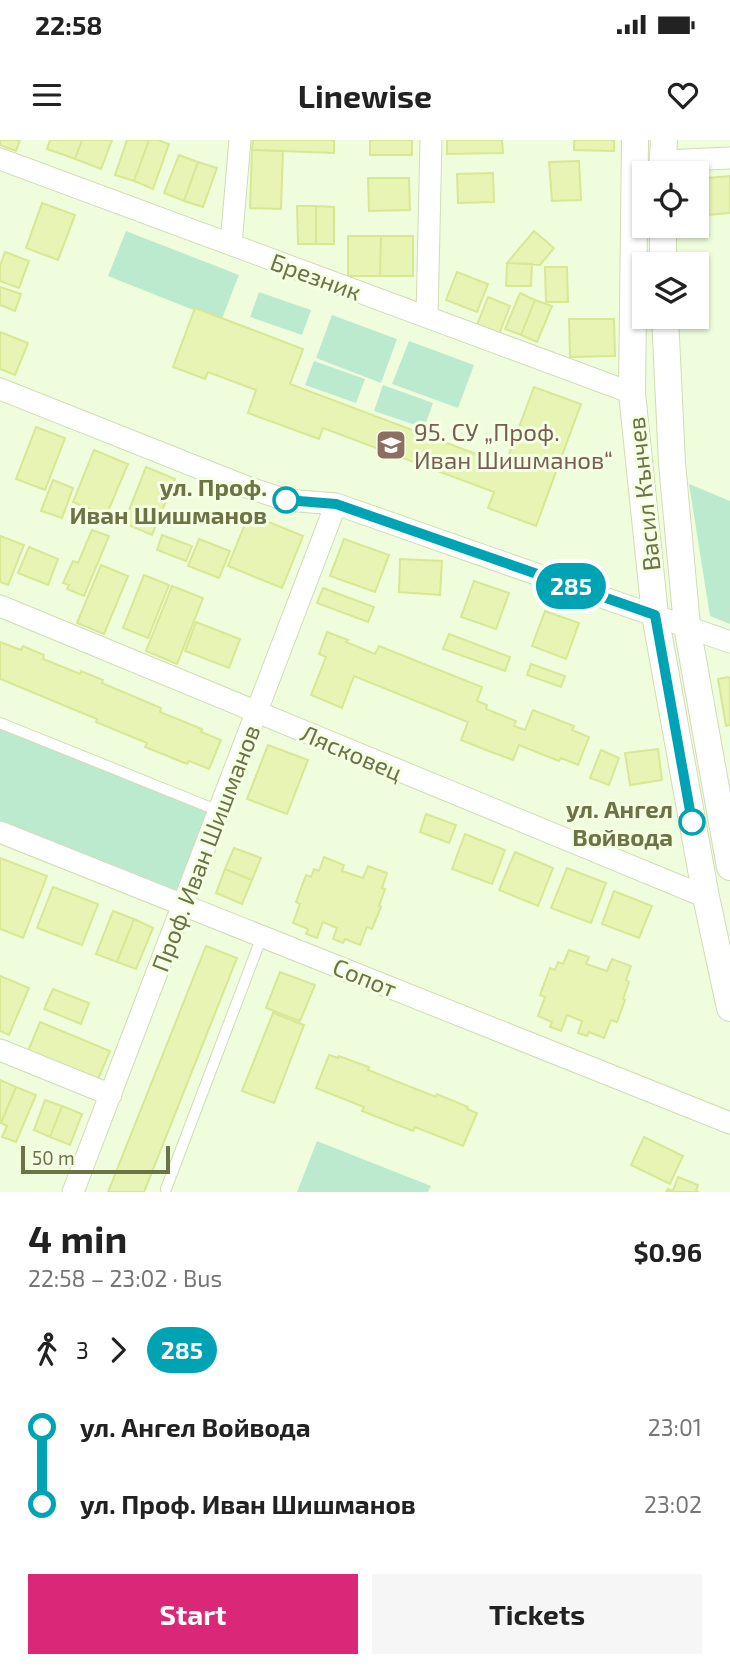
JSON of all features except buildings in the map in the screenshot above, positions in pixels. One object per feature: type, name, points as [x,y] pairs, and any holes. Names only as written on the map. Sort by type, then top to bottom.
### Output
[{"type":"street","points":[[231,244],[240,140]]},
{"type":"street","points":[[426,317],[431,140]]},
{"type":"street","name":"Васил Кънчев","points":[[635,140],[632,393],[655,615],[705,897],[730,1008]]},
{"type":"street","points":[[663,158],[730,158]]},
{"type":"street","name":"Брезник","points":[[0,159],[632,393]]},
{"type":"street","name":"Васил Кънчев","points":[[666,329],[672,463],[687,626],[730,867]]},
{"type":"street","points":[[0,389],[247,487],[286,500],[336,504],[730,642]]},
{"type":"street","name":"Проф. Иван Шишманов","points":[[74,1192],[336,504]]},
{"type":"street","name":"Лясковец","points":[[0,606],[705,897]]},
{"type":"street","name":"Сопот","points":[[0,832],[730,1123]]},
{"type":"street","points":[[0,1050],[111,1095]]},
{"type":"lane","points":[[0,723],[219,811]]},
{"type":"lane","points":[[166,1189],[262,936]]},
{"type":"green space","points":[[126,231],[239,275],[221,321],[108,276]]},
{"type":"green space","points":[[259,292],[311,310],[302,335],[250,317]]},
{"type":"green space","points":[[332,315],[397,339],[381,383],[316,358]]},
{"type":"green space","points":[[409,341],[474,365],[458,408],[392,384]]},
{"type":"green space","points":[[314,361],[365,379],[356,403],[305,385]]},
{"type":"green space","points":[[383,385],[433,403],[424,428],[374,411]]},
{"type":"green space","points":[[689,484],[730,501],[730,624],[710,616]]},
{"type":"green space","points":[[0,723],[219,811],[183,905],[0,832]]},
{"type":"green space","points":[[317,1141],[431,1186],[428,1192],[297,1192]]},
{"type":"bus line","name":"285","points":[[286,500],[336,504],[655,615],[692,822]]},
{"type":"place","name":"95. СУ „Проф. Иван Шишманов“","points":[[391,445]]},
{"type":"place","name":"ул. Проф. Иван Шишманов","points":[[286,500]]},
{"type":"place","name":"ул. Ангел Войвода","points":[[692,822]]}]
